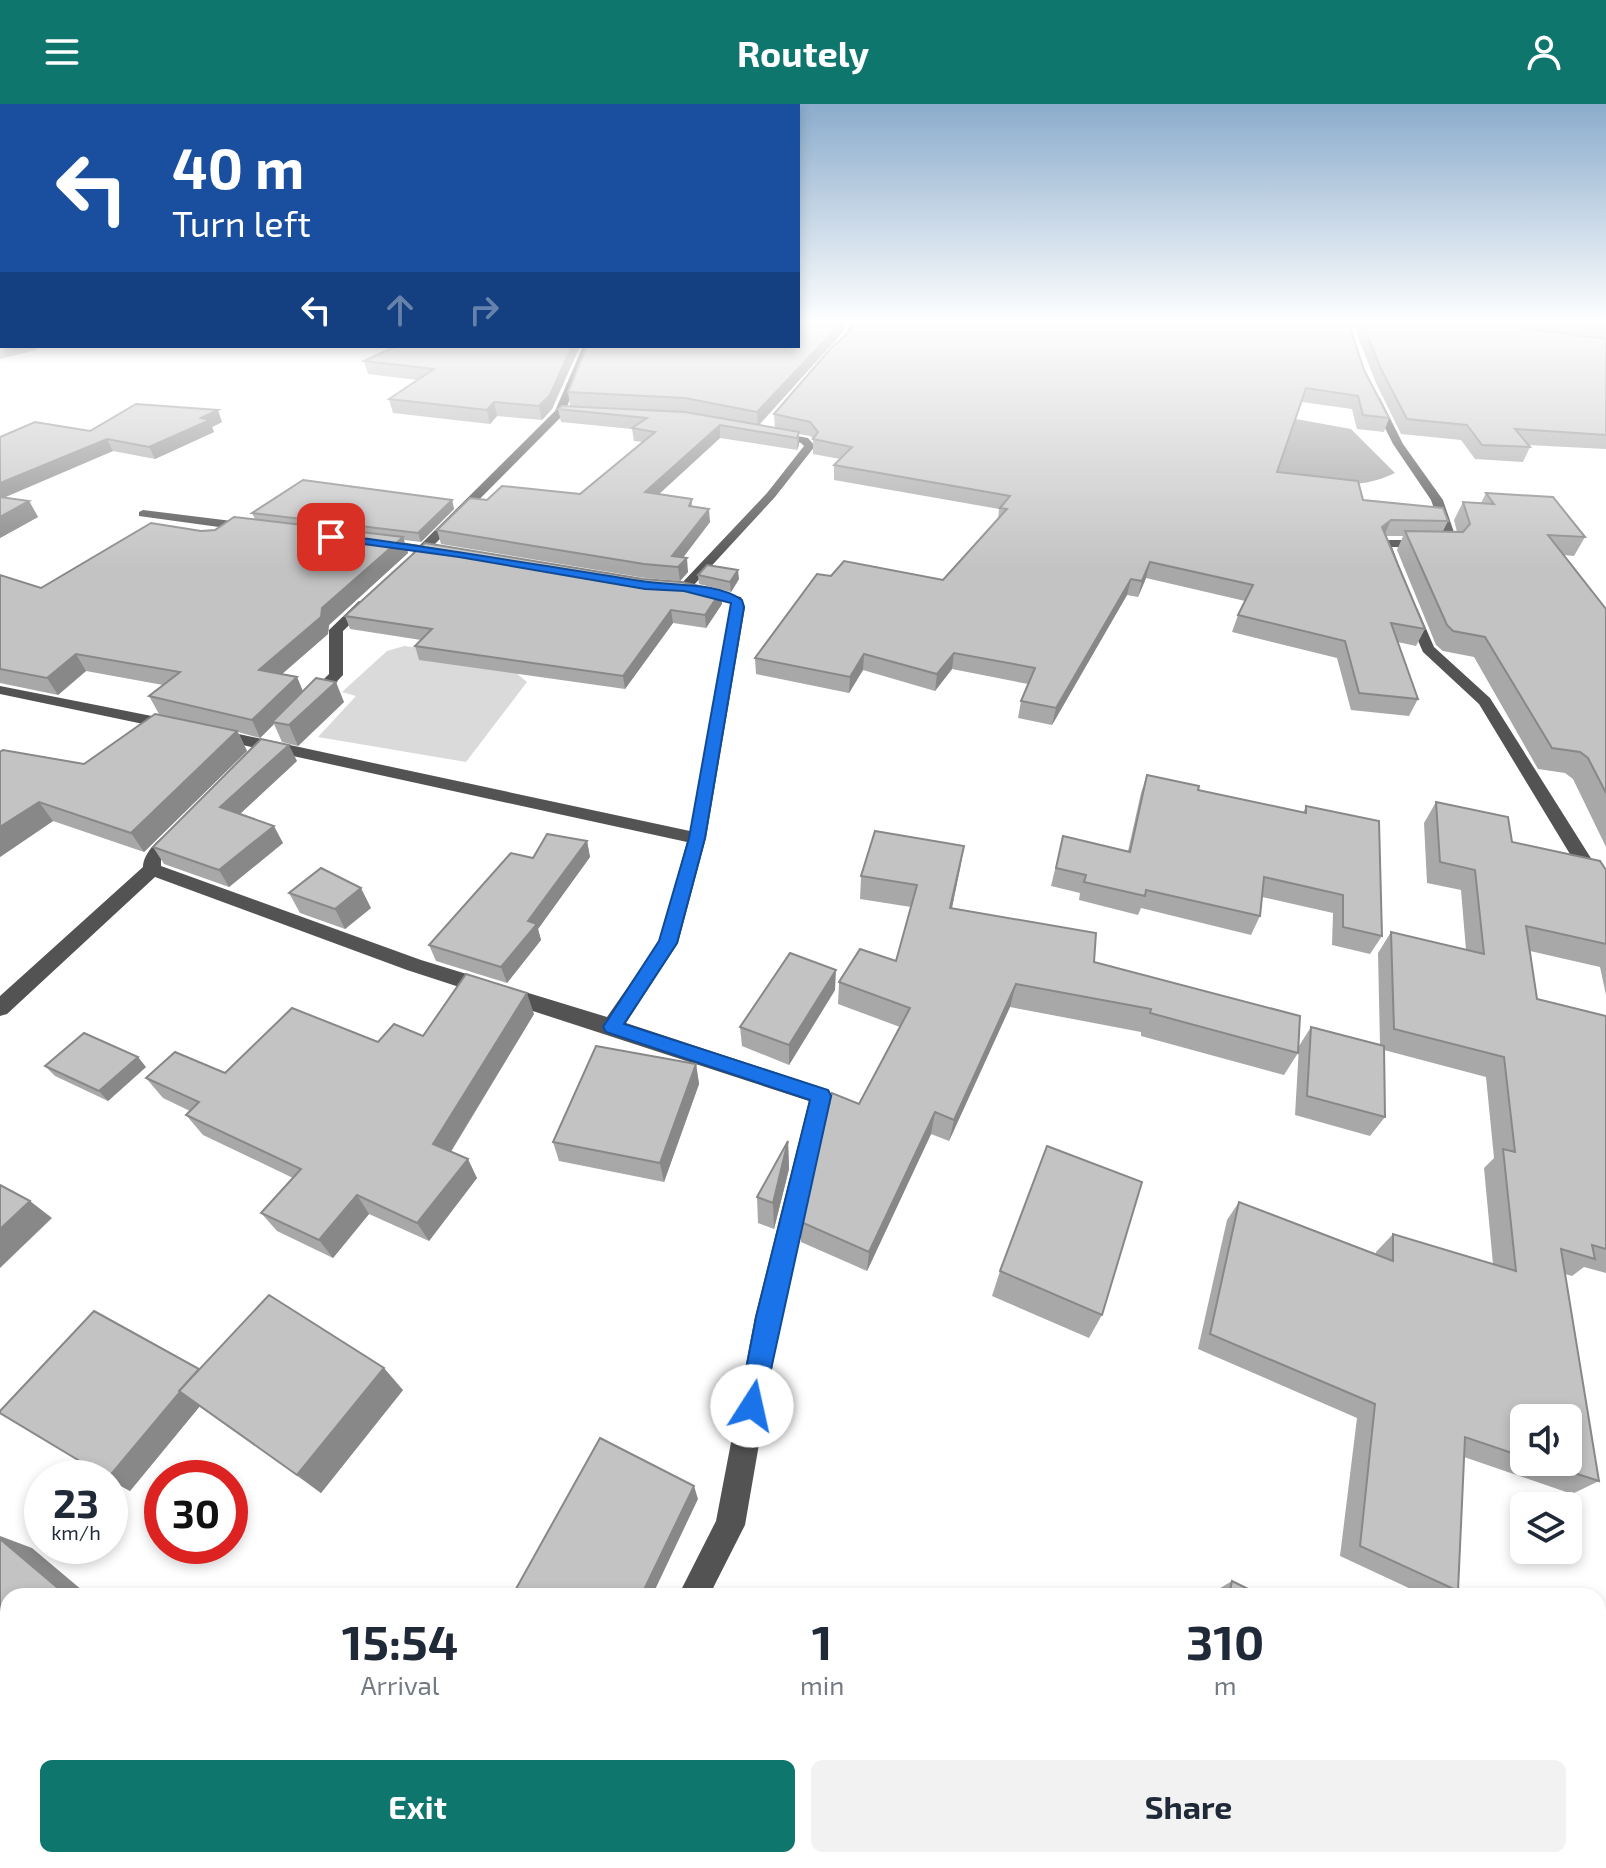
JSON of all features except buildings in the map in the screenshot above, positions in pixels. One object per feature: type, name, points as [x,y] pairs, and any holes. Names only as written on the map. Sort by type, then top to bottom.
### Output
[{"type":"street","points":[[403,569],[560,412],[564,403]]},
{"type":"street","points":[[1378,403],[1398,444],[1437,500],[1452,544],[1384,543],[1428,649],[1485,701],[1606,897]]},
{"type":"street","points":[[560,412],[592,413]]},
{"type":"street","points":[[684,588],[771,495],[810,446],[804,440],[762,432]]},
{"type":"street","points":[[143,514],[268,529]]},
{"type":"street","points":[[362,541],[459,553]]},
{"type":"street","points":[[612,1027],[668,943],[697,838],[738,607],[736,600],[727,596],[645,585]]},
{"type":"street","points":[[305,705],[336,675],[336,630],[380,589]]},
{"type":"street","points":[[0,690],[697,838]]},
{"type":"street","points":[[0,1008],[152,869],[152,859],[183,827]]},
{"type":"street","points":[[152,869],[414,965],[821,1096],[768,1317],[730,1525],[697,1588]]},
{"type":"shaded area","points":[[1296,419],[1351,429],[1395,473],[1378,480],[1342,485],[1248,476],[1269,423]]},
{"type":"shaded area","points":[[404,646],[496,656],[527,682],[466,762],[318,737],[356,696],[342,692],[387,651]]},
{"type":"route","points":[[331,537],[459,553],[645,585],[684,588],[736,600],[738,607],[697,838],[668,943],[612,1027],[821,1096],[768,1317],[752,1406]]}]
